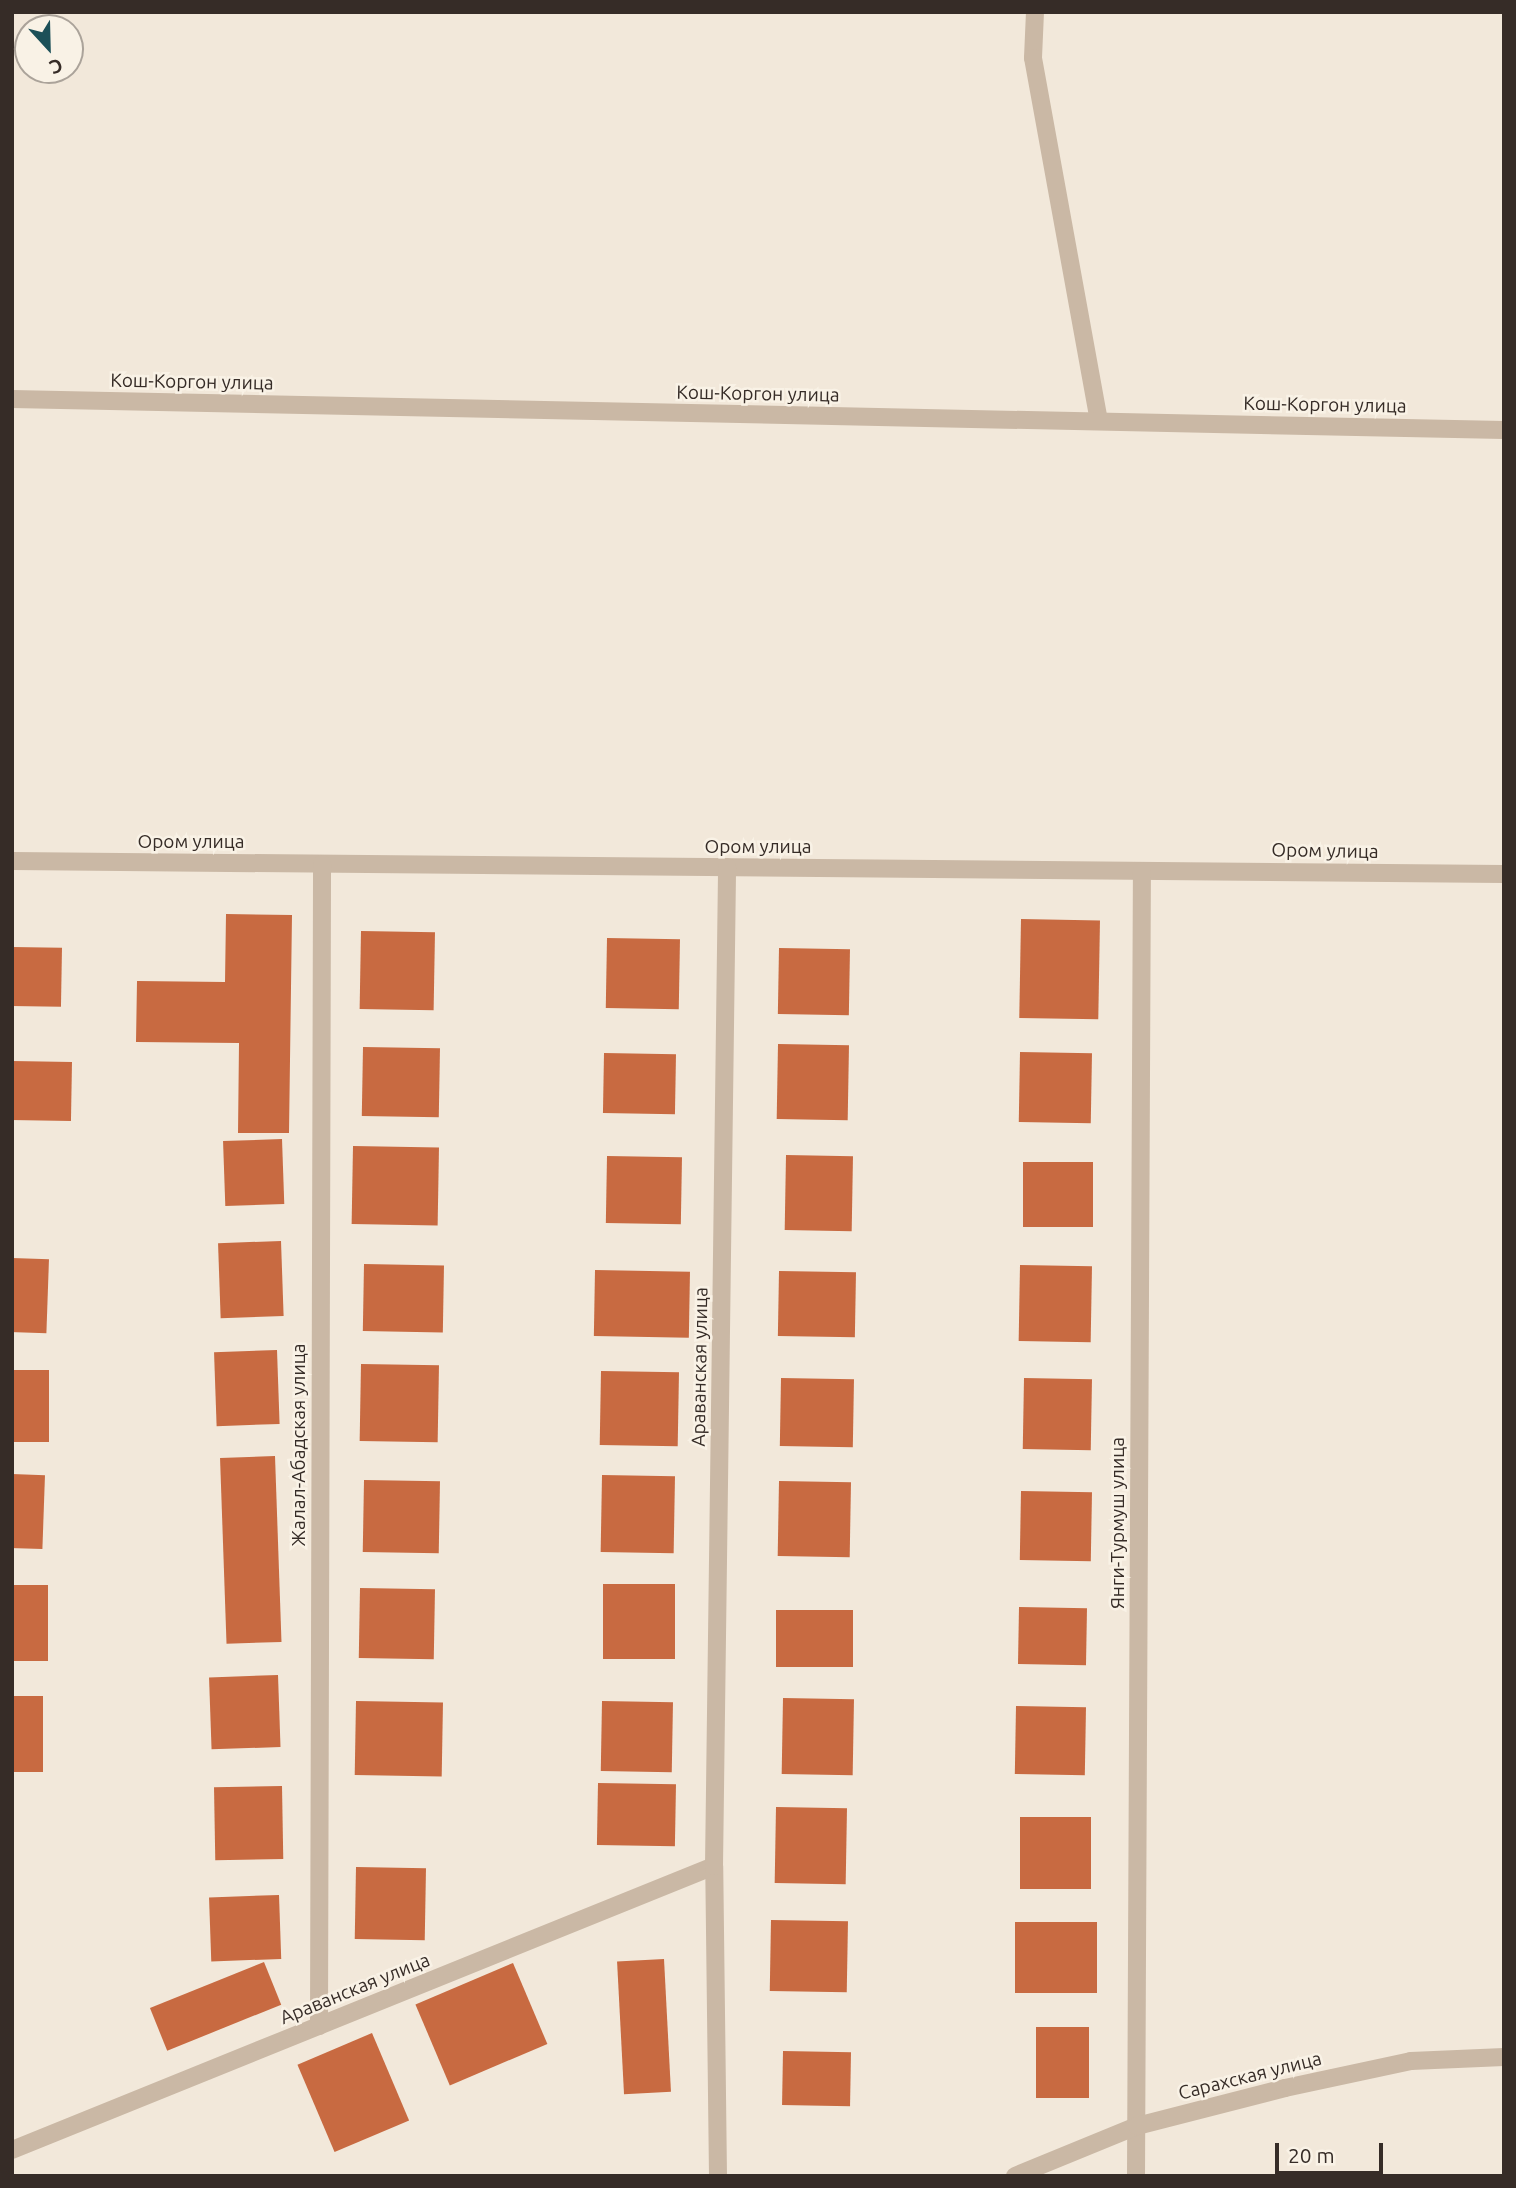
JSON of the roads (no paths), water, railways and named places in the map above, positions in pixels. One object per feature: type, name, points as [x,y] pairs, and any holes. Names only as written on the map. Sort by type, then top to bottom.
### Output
[{"type":"street","points":[[1035,12],[1032,58],[1099,421]]},
{"type":"street","name":"Кош-Коргон улица","points":[[12,399],[1504,430]]},
{"type":"street","name":"Ором улица","points":[[12,861],[1504,874]]},
{"type":"street","name":"Жалал-Абадская улица","points":[[319,2026],[322,864]]},
{"type":"street","name":"Араванская улица","points":[[719,2176],[714,1866],[727,867]]},
{"type":"street","name":"Янги-Турмуш улица","points":[[1136,2176],[1142,871]]},
{"type":"street","name":"Араванская улица","points":[[12,2150],[714,1866]]},
{"type":"street","name":"Сарахская улица","points":[[1015,2176],[1137,2126],[1411,2061],[1504,2057]]}]
